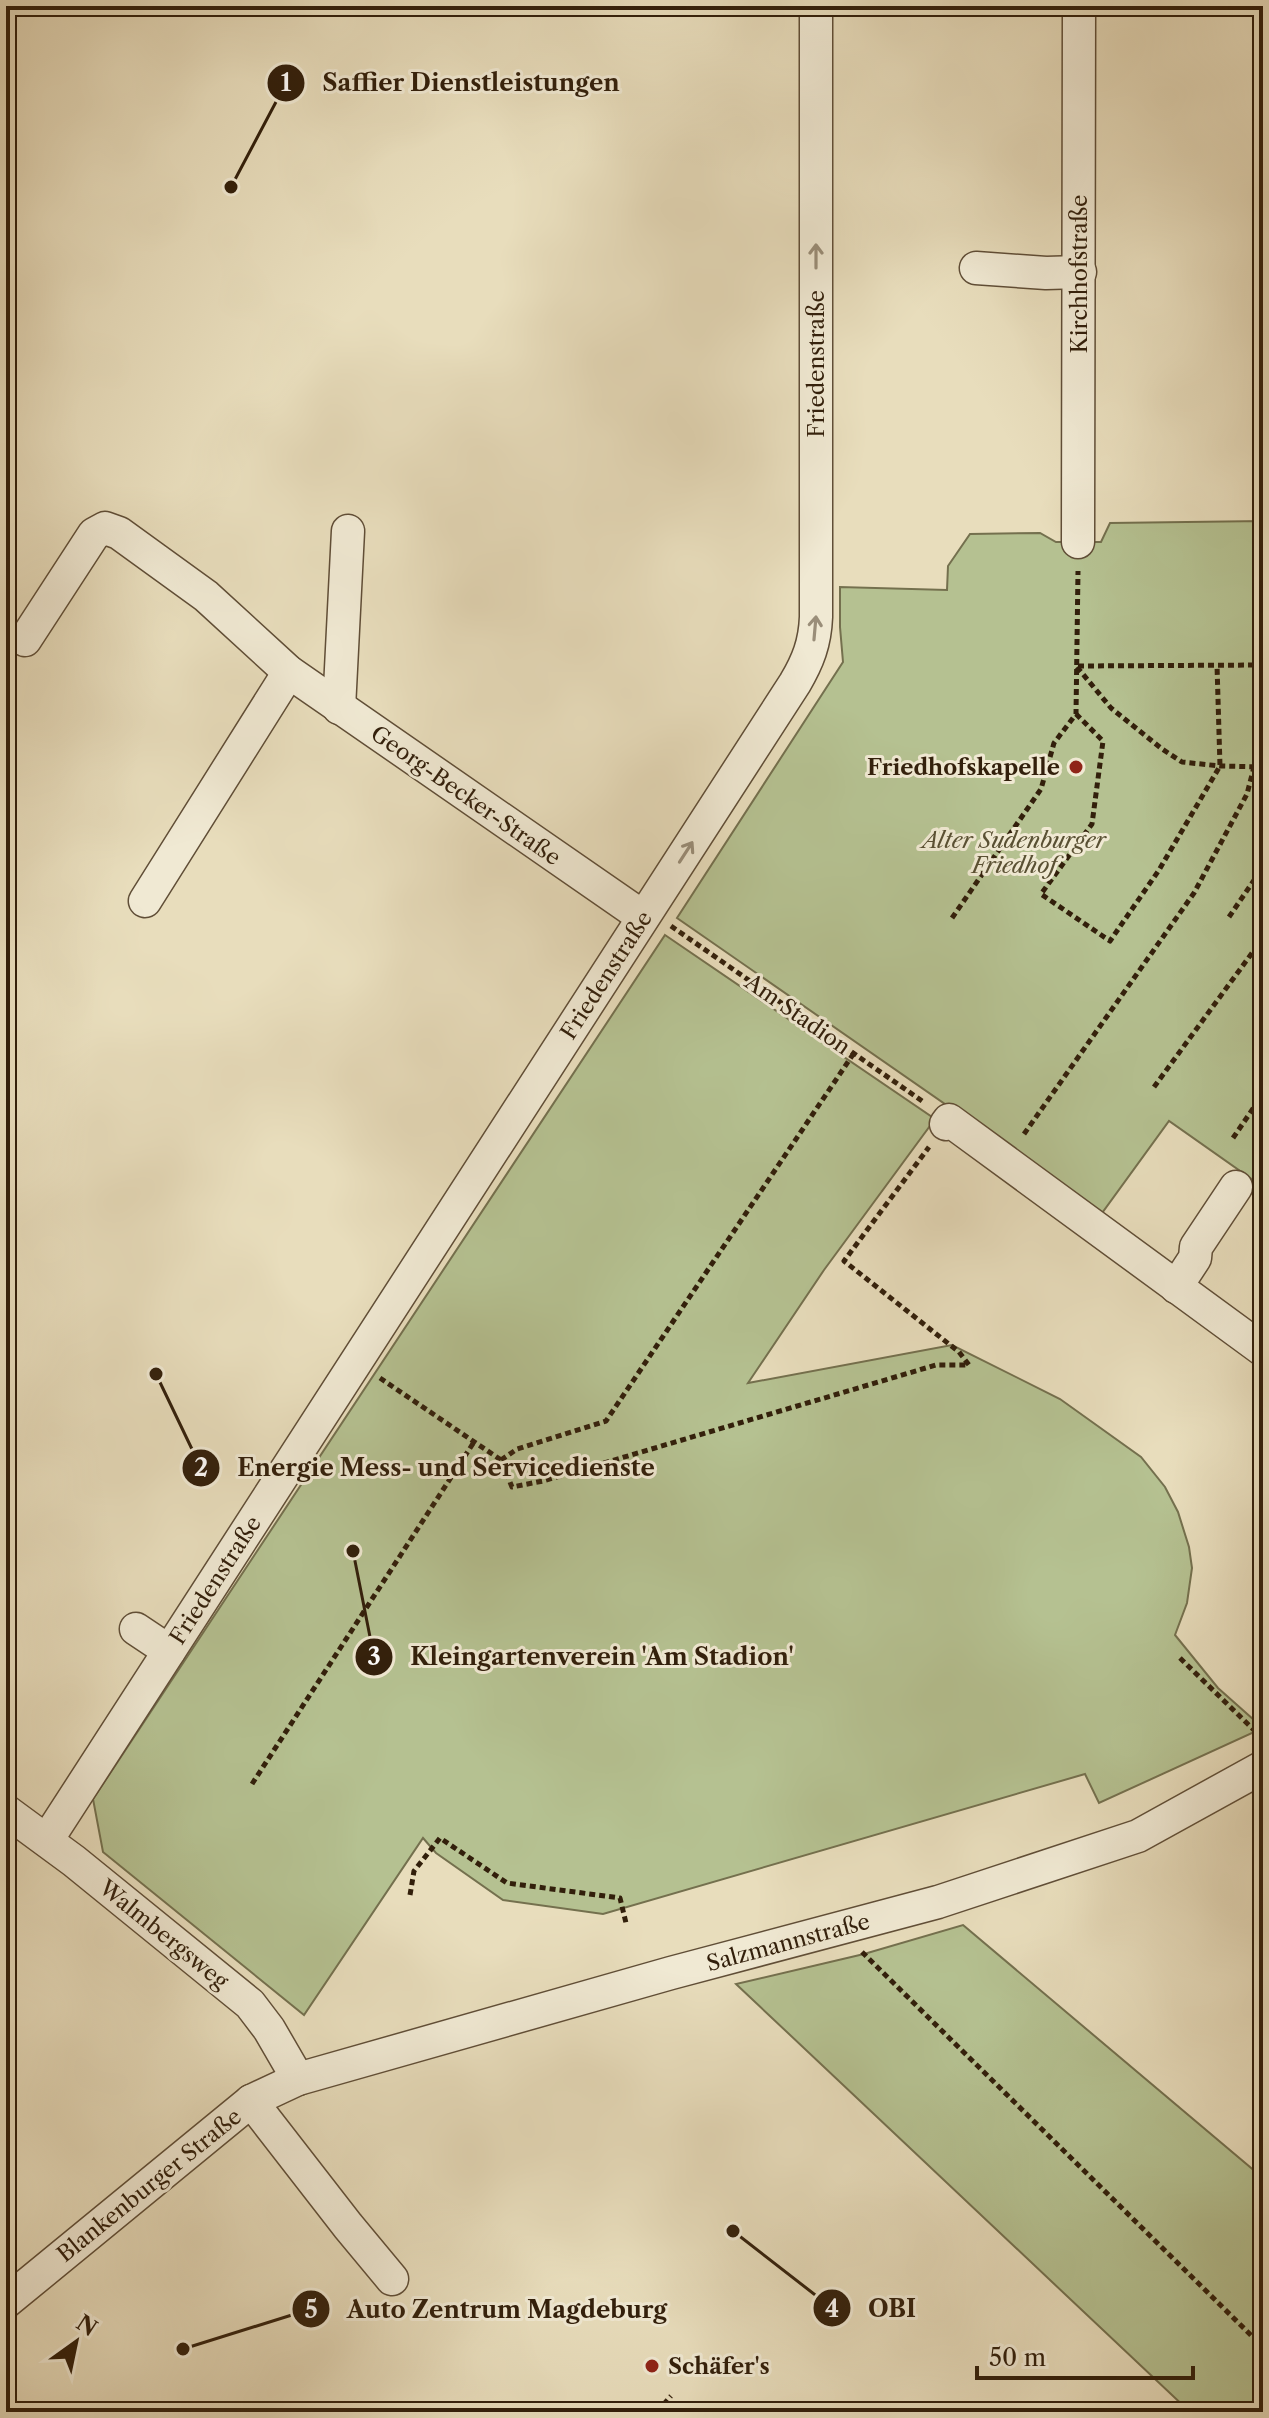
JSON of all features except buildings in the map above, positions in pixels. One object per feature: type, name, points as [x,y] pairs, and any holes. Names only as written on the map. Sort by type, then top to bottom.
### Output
[{"type":"street","name":"Friedenstraße","points":[[47,1840],[808,659],[814,642],[816,617],[816,6]]},
{"type":"street","name":"Kirchhofstraße","points":[[1078,542],[1079,6]]},
{"type":"street","points":[[976,268],[1080,272]]},
{"type":"street","name":"Georg-Becker-Straße","points":[[25,640],[94,534],[105,528],[119,533],[206,596],[289,672],[643,917]]},
{"type":"street","points":[[339,708],[348,531]]},
{"type":"street","points":[[145,901],[289,672]]},
{"type":"street","points":[[948,1122],[1263,1350]]},
{"type":"street","points":[[1176,1287],[1195,1258],[1196,1247],[1236,1187]]},
{"type":"street","points":[[136,1629],[169,1651]]},
{"type":"street","name":"Salzmannstraße","points":[[298,2079],[714,1961],[938,1902],[1138,1836],[1263,1767]]},
{"type":"street","name":"Walmbergsweg","points":[[6,1811],[47,1840],[250,2004],[269,2029],[298,2079]]},
{"type":"street","name":"Blankenburger Straße","points":[[6,2302],[251,2101],[298,2079]]},
{"type":"street","points":[[251,2101],[304,2182],[392,2279]]},
{"type":"path","points":[[952,918],[1041,789],[1054,743],[1076,714],[1078,542]]},
{"type":"path","points":[[1076,714],[1103,741],[1092,824],[1041,894],[1110,941],[1159,870],[1220,766],[1217,665]]},
{"type":"path","points":[[1077,666],[1263,665]]},
{"type":"path","points":[[1077,666],[1111,708],[1182,762],[1263,767]]},
{"type":"path","points":[[1024,1134],[1194,893],[1247,794],[1254,767]]},
{"type":"path","points":[[1229,917],[1263,867]]},
{"type":"path","name":"Am Stadion","points":[[643,917],[673,927],[948,1122]]},
{"type":"path","points":[[1154,1087],[1263,938]]},
{"type":"path","points":[[501,1460],[517,1449],[606,1421],[854,1053]]},
{"type":"path","points":[[1233,1138],[1263,1094]]},
{"type":"path","points":[[377,1375],[501,1460],[512,1487],[936,1365],[969,1365],[959,1352],[844,1261],[948,1122]]},
{"type":"path","points":[[252,1784],[474,1442]]},
{"type":"path","points":[[1180,1658],[1257,1733]]},
{"type":"path","points":[[410,1895],[414,1871],[440,1838],[507,1883],[620,1898],[626,1923]]},
{"type":"path","points":[[864,1954],[1263,2347]]},
{"type":"path","points":[[657,2412],[671,2396]]},
{"type":"green space","name":"Alter Sudenburger Friedhof","points":[[1263,521],[1263,1187],[1169,1121],[1102,1213],[677,918],[843,662],[840,587],[947,590],[948,566],[970,534],[1040,533],[1056,542],[1101,542],[1110,523]]},
{"type":"green space","points":[[665,935],[935,1119],[824,1270],[748,1383],[952,1345],[1060,1399],[1141,1457],[1165,1487],[1178,1512],[1192,1568],[1187,1603],[1175,1635],[1218,1688],[1263,1728],[1099,1803],[1085,1774],[603,1914],[503,1900],[436,1853],[423,1838],[304,2015],[103,1852],[93,1799]]},
{"type":"green space","points":[[963,1925],[1263,2178],[1263,2412],[1190,2412],[736,1984],[864,1954]]},
{"type":"place","name":"Saffier Dienstleistungen","points":[[231,187]]},
{"type":"place","name":"Friedhofskapelle","points":[[1076,767]]},
{"type":"place","name":"Energie Mess- und Servicedienste","points":[[156,1374]]},
{"type":"place","name":"Kleingartenverein 'Am Stadion'","points":[[353,1551]]},
{"type":"place","name":"OBI","points":[[733,2231]]},
{"type":"place","name":"Auto Zentrum Magdeburg","points":[[183,2349]]},
{"type":"place","name":"Schäfer's","points":[[652,2366]]}]
